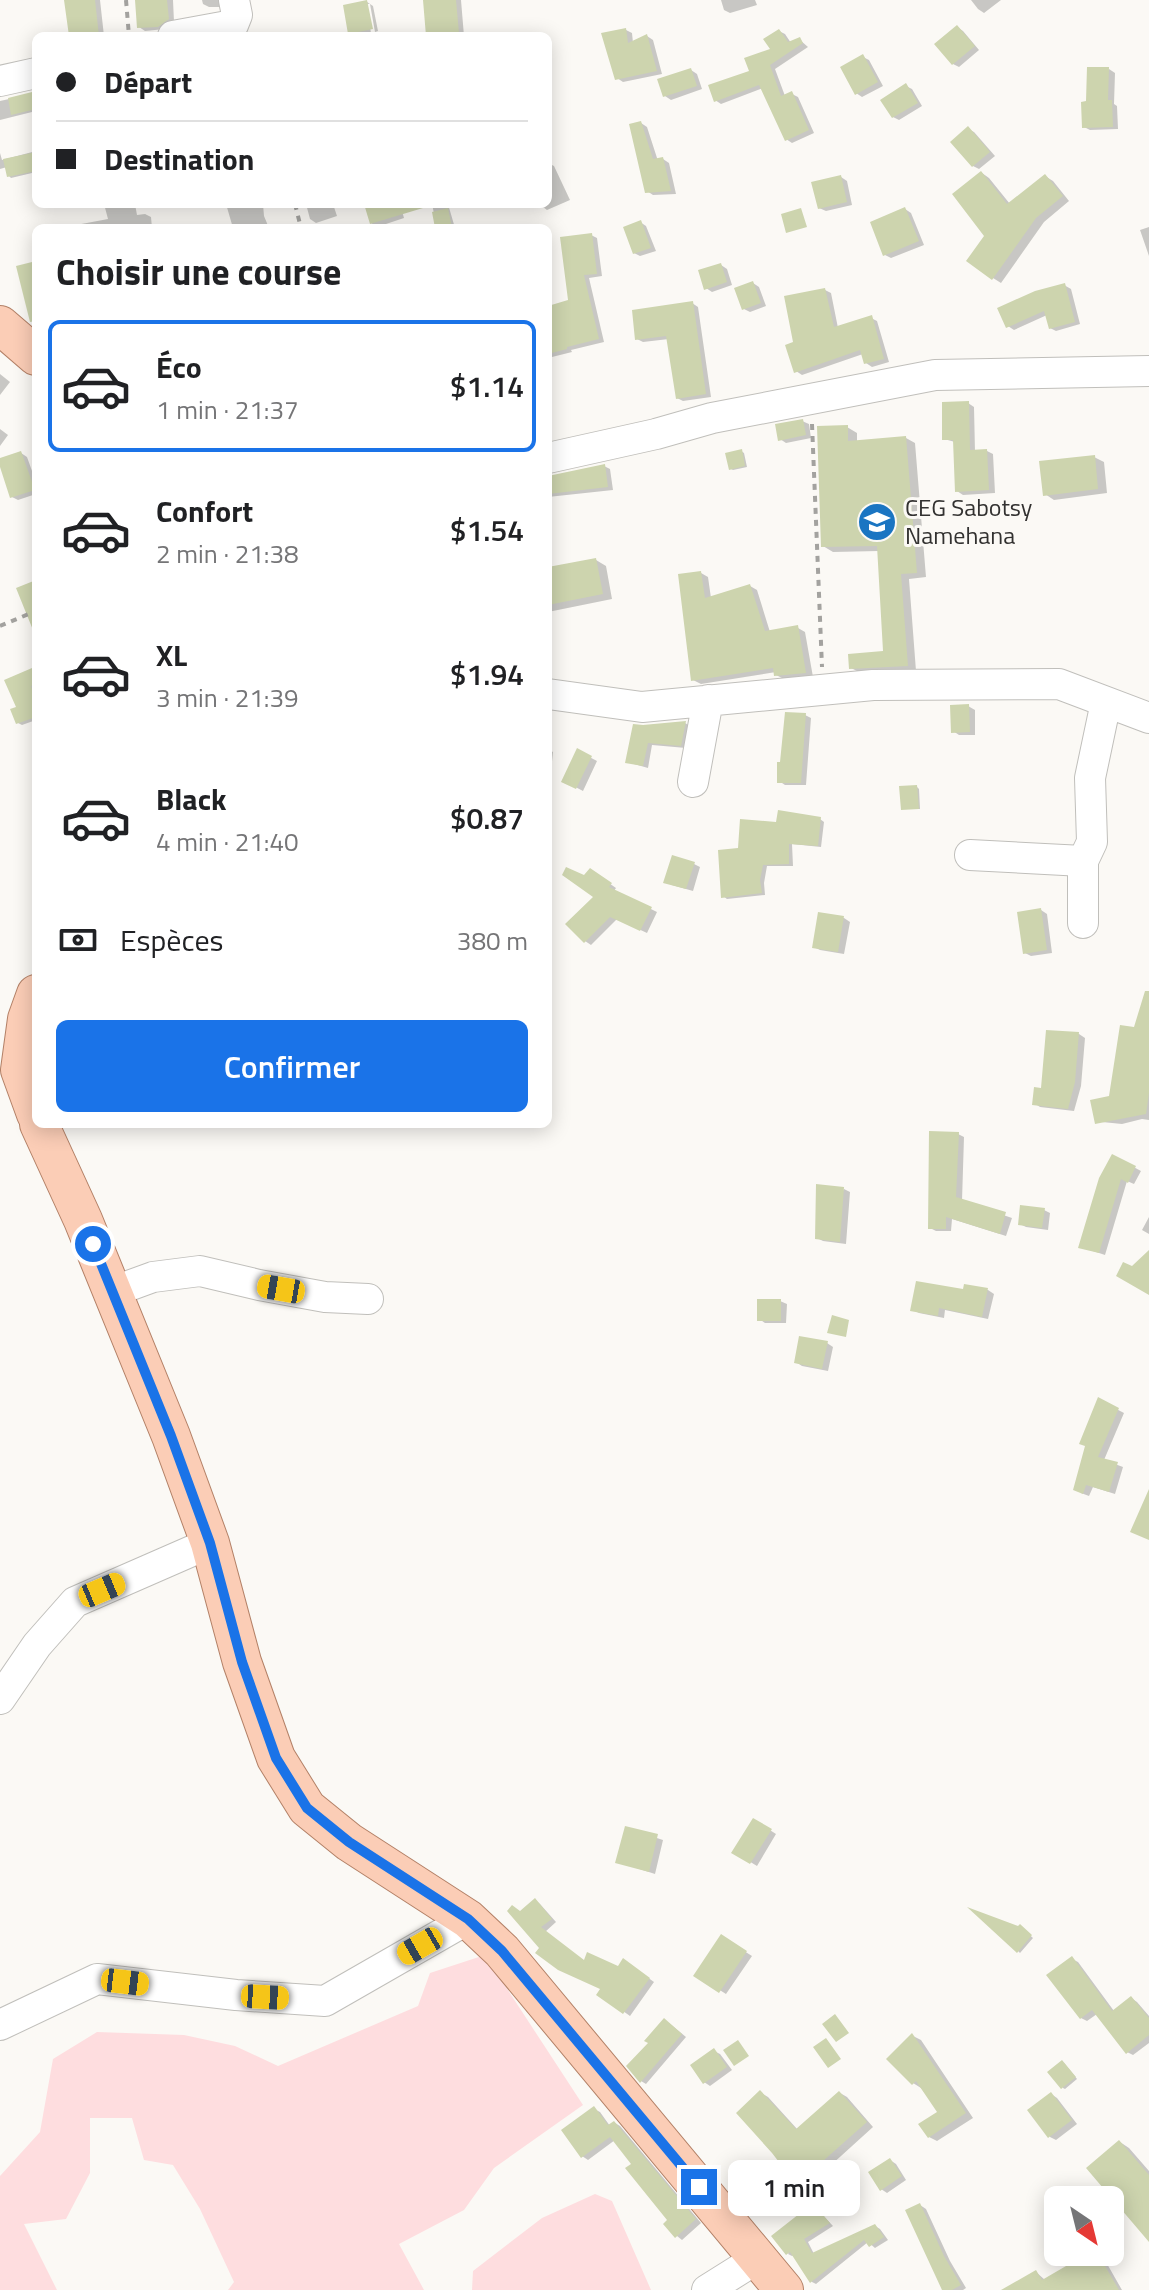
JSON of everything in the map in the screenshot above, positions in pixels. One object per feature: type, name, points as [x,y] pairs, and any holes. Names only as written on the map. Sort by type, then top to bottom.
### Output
[{"type":"main road","points":[[0,325],[32,353]]},
{"type":"main road","points":[[32,1005],[20,1070],[32,1103]]},
{"type":"main road","points":[[41,1128],[83,1220],[171,1436],[210,1543],[242,1662],[276,1758],[307,1808],[349,1842],[468,1919],[502,1951],[784,2290]]},
{"type":"street","points":[[195,32],[233,25],[237,15],[234,0]]},
{"type":"street","points":[[0,81],[32,74]]},
{"type":"street","points":[[552,457],[712,418],[935,375],[1149,371]]},
{"type":"street","points":[[552,695],[642,707],[873,685],[1059,684],[1149,718]]},
{"type":"street","points":[[693,782],[708,700]]},
{"type":"street","points":[[1083,923],[1083,861],[1092,842],[1090,778],[1106,702]]},
{"type":"street","points":[[970,855],[1083,861]]},
{"type":"street","points":[[112,1292],[153,1277],[200,1271],[325,1297],[368,1299]]},
{"type":"street","points":[[0,1699],[37,1645],[75,1602],[210,1543]]},
{"type":"street","points":[[0,2025],[97,1979],[236,1995],[325,2001],[468,1919]]},
{"type":"street","points":[[707,2290],[758,2258]]},
{"type":"path","points":[[126,0],[129,32]]},
{"type":"path","points":[[811,398],[823,689]]},
{"type":"path","points":[[0,626],[32,613]]},
{"type":"shaded area","points":[[485,1955],[583,2105],[494,2168],[464,2210],[399,2244],[424,2290],[228,2290],[234,2282],[200,2209],[173,2165],[144,2160],[132,2118],[90,2118],[90,2173],[66,2219],[24,2224],[57,2290],[0,2290],[0,2176],[40,2132],[53,2059],[97,2032],[184,2035],[235,2046],[278,2066],[418,2006],[430,1973]]},
{"type":"shaded area","points":[[595,2194],[612,2201],[651,2290],[472,2290],[473,2271],[542,2218]]},
{"type":"building","points":[[64,0],[95,0],[99,32],[68,32]]},
{"type":"building","points":[[135,0],[167,0],[169,19],[158,27],[137,28]]},
{"type":"building","points":[[367,0],[373,29],[348,32],[343,5]]},
{"type":"building","points":[[423,0],[456,0],[459,32],[426,32]]},
{"type":"building","points":[[957,25],[975,46],[952,65],[934,44]]},
{"type":"building","points":[[626,28],[628,43],[647,34],[657,71],[615,80],[601,33]]},
{"type":"building","points":[[779,29],[788,42],[800,37],[803,43],[770,65],[781,96],[792,91],[809,130],[785,141],[759,85],[714,102],[708,85],[749,71],[744,58],[770,49],[763,39]]},
{"type":"building","points":[[863,54],[878,82],[855,95],[840,67]]},
{"type":"building","points":[[1087,67],[1109,67],[1108,100],[1112,100],[1113,127],[1082,128],[1081,102],[1086,101]]},
{"type":"building","points":[[691,68],[697,86],[663,97],[657,79]]},
{"type":"building","points":[[906,83],[918,103],[892,118],[880,100]]},
{"type":"building","points":[[32,92],[32,110],[11,115],[8,98]]},
{"type":"building","points":[[641,121],[653,159],[663,157],[671,191],[645,193],[629,124]]},
{"type":"building","points":[[968,126],[990,152],[972,167],[950,142]]},
{"type":"building","points":[[32,153],[32,172],[7,177],[3,159]]},
{"type":"building","points":[[981,171],[1007,204],[1045,174],[1063,196],[1036,218],[992,280],[966,261],[984,236],[952,194]]},
{"type":"building","points":[[841,175],[847,202],[818,209],[811,182]]},
{"type":"building","points":[[905,207],[919,241],[883,256],[870,222]]},
{"type":"building","points":[[365,208],[423,208],[370,224]]},
{"type":"building","points":[[448,208],[451,224],[434,224],[432,212]]},
{"type":"building","points":[[801,208],[807,227],[786,233],[781,214]]},
{"type":"building","points":[[641,220],[651,248],[633,254],[623,227]]},
{"type":"building","points":[[592,233],[597,274],[584,275],[599,339],[552,353],[552,305],[568,300],[560,237]]},
{"type":"building","points":[[32,262],[32,322],[30,322],[16,266]]},
{"type":"building","points":[[721,263],[727,282],[704,290],[698,270]]},
{"type":"building","points":[[753,281],[761,303],[742,310],[734,288]]},
{"type":"building","points":[[1065,283],[1075,322],[1049,329],[1044,311],[1006,328],[997,308],[1035,291]]},
{"type":"building","points":[[825,288],[834,327],[872,315],[884,359],[864,364],[860,350],[794,373],[785,345],[793,342],[784,296]]},
{"type":"building","points":[[693,301],[706,394],[676,399],[666,336],[635,340],[632,310]]},
{"type":"building","points":[[969,401],[970,450],[987,449],[989,490],[955,492],[953,440],[942,440],[942,402]]},
{"type":"building","points":[[803,419],[806,435],[778,441],[775,424]]},
{"type":"building","points":[[848,425],[848,441],[906,436],[917,573],[901,574],[908,666],[849,669],[848,654],[883,651],[877,546],[821,547],[817,426]]},
{"type":"building","points":[[742,449],[745,466],[729,470],[725,453]]},
{"type":"building","points":[[21,451],[32,482],[32,491],[10,498],[0,458]]},
{"type":"building","points":[[1095,455],[1098,489],[1043,496],[1039,461]]},
{"type":"building","points":[[605,464],[608,487],[552,494],[552,475]]},
{"type":"building","points":[[596,558],[603,594],[552,604],[552,566]]},
{"type":"building","points":[[701,571],[705,598],[750,584],[765,631],[798,625],[806,673],[774,676],[773,668],[691,681],[678,574]]},
{"type":"building","points":[[32,582],[32,628],[16,588]]},
{"type":"building","points":[[32,668],[32,718],[16,724],[10,709],[16,707],[4,680]]},
{"type":"building","points":[[969,704],[970,732],[951,733],[950,705]]},
{"type":"building","points":[[785,712],[806,713],[801,783],[777,783]]},
{"type":"building","points":[[686,721],[681,746],[648,743],[643,766],[625,763],[633,724]]},
{"type":"building","points":[[577,748],[592,756],[576,789],[561,782]]},
{"type":"building","points":[[917,785],[919,809],[901,810],[899,786]]},
{"type":"building","points":[[778,810],[821,817],[818,846],[789,844],[789,864],[763,865],[760,880],[762,893],[721,898],[718,850],[738,848],[740,819],[776,822]]},
{"type":"building","points":[[672,855],[695,862],[686,889],[663,883]]},
{"type":"building","points":[[566,867],[584,875],[590,868],[612,883],[609,887],[652,907],[640,931],[610,917],[584,943],[565,924],[593,897],[562,875]]},
{"type":"building","points":[[1041,908],[1047,950],[1023,954],[1017,912]]},
{"type":"building","points":[[818,912],[844,916],[838,952],[812,948]]},
{"type":"building","points":[[1145,991],[1149,991],[1149,1093],[1146,1114],[1095,1124],[1090,1100],[1109,1096],[1120,1025],[1134,1027]]},
{"type":"building","points":[[1046,1030],[1079,1032],[1075,1082],[1068,1109],[1032,1105],[1034,1087],[1041,1088]]},
{"type":"building","points":[[929,1131],[959,1132],[956,1197],[1006,1212],[1000,1234],[946,1217],[946,1229],[928,1229]]},
{"type":"building","points":[[1112,1154],[1136,1166],[1128,1183],[1121,1179],[1099,1253],[1078,1248],[1099,1178]]},
{"type":"building","points":[[816,1184],[844,1187],[840,1242],[815,1239]]},
{"type":"building","points":[[1020,1205],[1045,1208],[1042,1228],[1018,1225]]},
{"type":"building","points":[[1149,1250],[1149,1295],[1116,1276],[1123,1262],[1132,1266]]},
{"type":"building","points":[[916,1281],[963,1289],[964,1284],[988,1288],[982,1317],[939,1308],[938,1316],[910,1311]]},
{"type":"building","points":[[757,1299],[781,1299],[781,1321],[757,1321]]},
{"type":"building","points":[[832,1315],[849,1320],[846,1337],[827,1333]]},
{"type":"building","points":[[799,1336],[828,1341],[822,1369],[794,1363]]},
{"type":"building","points":[[1098,1397],[1119,1408],[1098,1457],[1118,1462],[1109,1492],[1086,1485],[1083,1494],[1073,1490],[1085,1446],[1079,1444]]},
{"type":"building","points":[[1149,1489],[1149,1540],[1130,1532]]},
{"type":"building","points":[[753,1818],[772,1829],[750,1864],[731,1853]]},
{"type":"building","points":[[625,1826],[658,1834],[649,1872],[615,1863]]},
{"type":"building","points":[[535,1898],[552,1919],[541,1927],[584,1960],[587,1952],[618,1966],[623,1958],[650,1978],[623,2014],[596,1995],[600,1989],[558,1970],[535,1953],[539,1948],[507,1911],[512,1905],[520,1911]]},
{"type":"building","points":[[967,1907],[1018,1926],[1020,1924],[1032,1935],[1017,1953]]},
{"type":"building","points":[[721,1934],[747,1951],[719,1993],[693,1976]]},
{"type":"building","points":[[1072,1956],[1112,2011],[1131,1996],[1149,2018],[1149,2035],[1126,2054],[1092,2010],[1080,2019],[1046,1975]]},
{"type":"building","points":[[835,2014],[849,2033],[836,2042],[822,2024]]},
{"type":"building","points":[[664,2018],[682,2034],[640,2083],[626,2066],[648,2043],[644,2041]]},
{"type":"building","points":[[912,2033],[966,2113],[928,2138],[918,2124],[937,2112],[916,2081],[912,2085],[886,2059]]},
{"type":"building","points":[[826,2038],[841,2059],[828,2068],[813,2047]]},
{"type":"building","points":[[738,2040],[749,2056],[734,2066],[723,2050]]},
{"type":"building","points":[[714,2048],[727,2067],[703,2084],[690,2065]]},
{"type":"building","points":[[1062,2060],[1076,2077],[1061,2089],[1047,2072]]},
{"type":"building","points":[[760,2090],[796,2129],[839,2091],[867,2122],[823,2161],[830,2170],[802,2192],[736,2113]]},
{"type":"building","points":[[1051,2092],[1072,2120],[1048,2138],[1027,2110]]},
{"type":"building","points":[[594,2106],[608,2125],[614,2121],[696,2219],[675,2238],[663,2224],[667,2220],[625,2168],[631,2164],[610,2137],[581,2158],[561,2130]]},
{"type":"building","points":[[1119,2140],[1149,2175],[1149,2242],[1124,2213],[1124,2186],[1101,2186],[1086,2168]]},
{"type":"building","points":[[890,2158],[902,2176],[880,2191],[868,2172]]},
{"type":"building","points":[[813,2203],[830,2223],[804,2239],[812,2253],[875,2224],[884,2237],[869,2247],[864,2240],[810,2283],[790,2252],[786,2255],[771,2236]]},
{"type":"building","points":[[920,2203],[961,2285],[952,2290],[942,2290],[905,2210]]},
{"type":"building","points":[[1066,2266],[1105,2266],[1119,2290],[1001,2290],[1036,2270],[1042,2280]]},
{"type":"place","name":"CEG Sabotsy Namehana","points":[[877,522]]},
{"type":"route","points":[[93,1244],[171,1436],[210,1543],[242,1662],[276,1758],[307,1808],[349,1842],[468,1919],[502,1951],[699,2187]]}]
